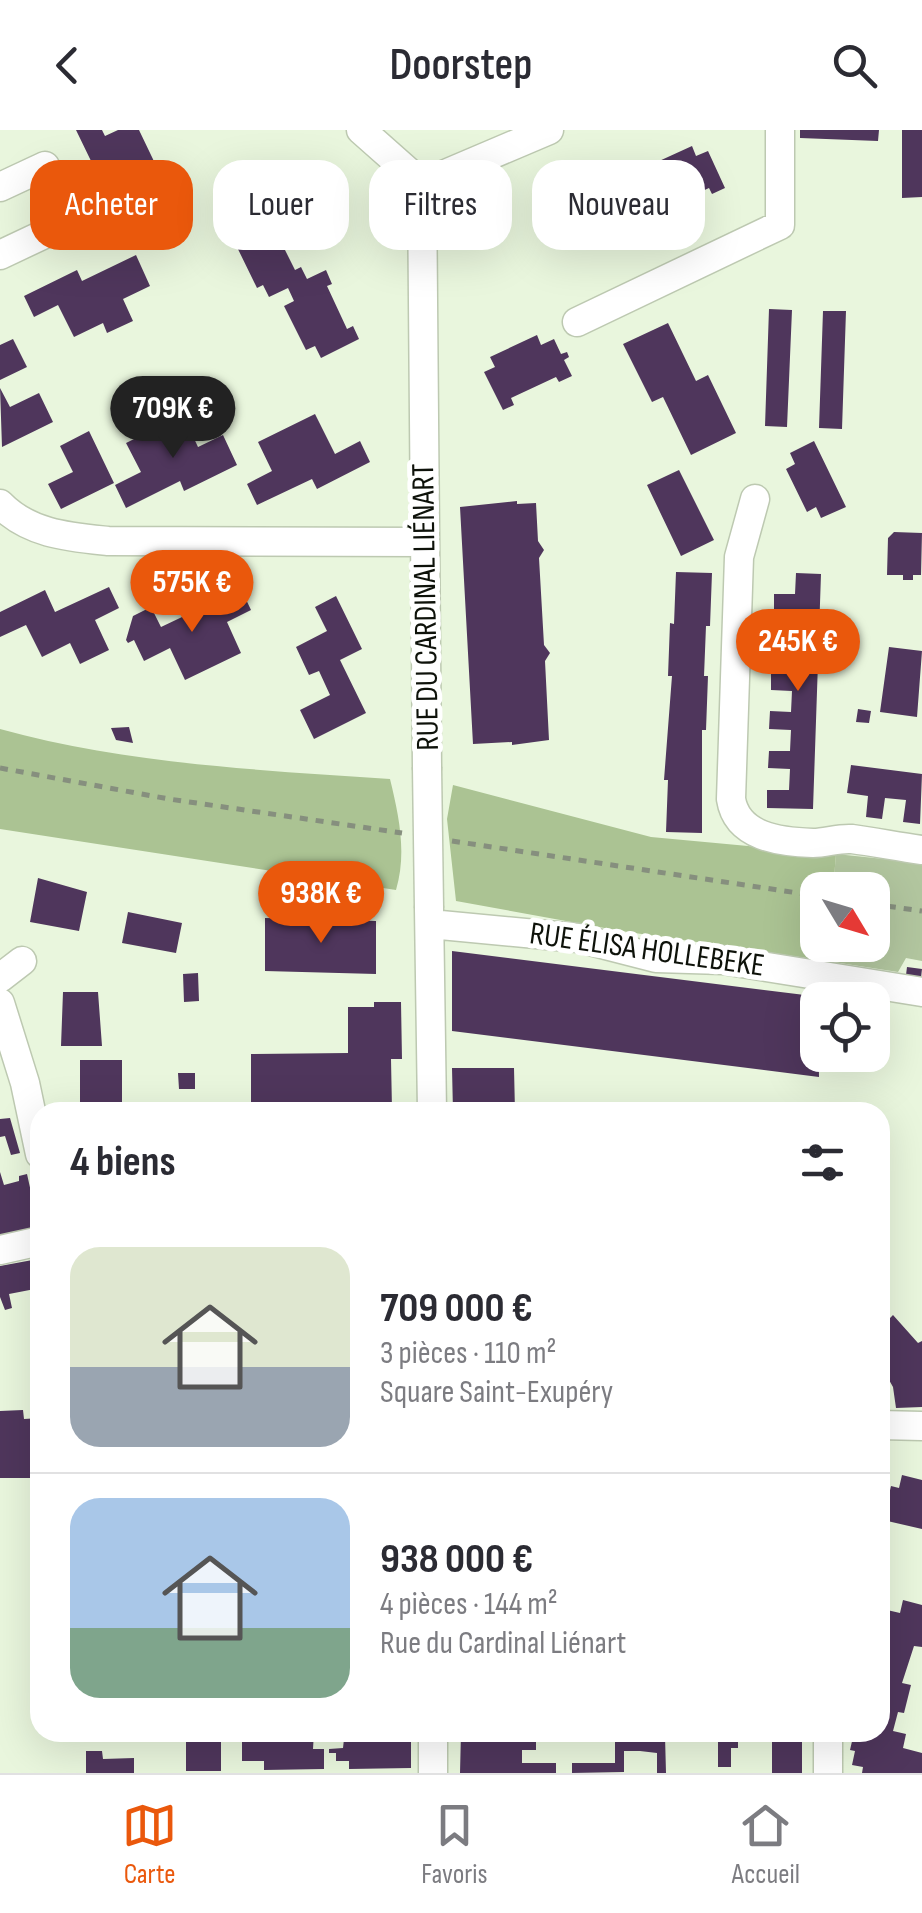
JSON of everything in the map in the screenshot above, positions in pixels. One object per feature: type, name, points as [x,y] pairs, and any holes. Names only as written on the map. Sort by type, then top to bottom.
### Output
[{"type":"street","points":[[361,130],[395,160]]},
{"type":"street","points":[[479,160],[550,130]]},
{"type":"street","points":[[577,322],[780,225],[780,130]]},
{"type":"street","points":[[0,188],[45,166],[72,221],[0,255]]},
{"type":"street","name":"RUE DU CARDINAL LIÉNART","points":[[422,250],[432,1102]]},
{"type":"street","points":[[756,499],[739,557],[732,799],[735,814],[744,826],[762,836],[810,843],[850,839],[922,850]]},
{"type":"street","points":[[0,504],[20,522],[74,538],[424,542]]},
{"type":"street","name":"RUE ÉLISA HOLLEBEKE","points":[[430,916],[558,935],[656,958],[723,960],[922,992]]},
{"type":"street","points":[[0,1002],[30,1107]]},
{"type":"street","points":[[0,1250],[30,1243]]},
{"type":"street","points":[[890,1425],[922,1426]]},
{"type":"street","points":[[433,1742],[433,1773]]},
{"type":"street","points":[[828,1742],[828,1773]]},
{"type":"path","points":[[890,907],[922,911]]},
{"type":"green space","points":[[0,729],[144,758],[390,779],[401,848],[396,890],[0,829]]},
{"type":"green space","points":[[453,785],[651,837],[836,854],[834,872],[800,872],[800,957],[621,931],[456,901],[447,819]]},
{"type":"green space","points":[[836,854],[922,863],[922,961],[906,958],[898,972],[833,962],[890,962],[890,872],[834,872]]},
{"type":"building","points":[[76,130],[102,130],[105,136],[118,130],[139,130],[153,160],[91,160]]},
{"type":"building","points":[[800,130],[879,130],[878,141],[800,138]]},
{"type":"building","points":[[902,130],[922,130],[922,197],[902,198]]},
{"type":"building","points":[[692,146],[696,156],[708,151],[725,188],[712,194],[709,188],[705,190],[705,160],[661,160]]},
{"type":"building","points":[[238,250],[285,250],[295,270],[301,267],[307,279],[326,270],[332,284],[327,286],[347,329],[353,326],[359,339],[321,358],[315,346],[306,350],[284,306],[294,301],[288,288],[269,297],[263,285],[257,288]]},
{"type":"building","points":[[136,255],[150,286],[123,299],[133,321],[107,333],[103,323],[74,337],[58,305],[34,317],[24,296],[77,270],[82,281]]},
{"type":"building","points":[[769,309],[792,310],[787,427],[765,426]]},
{"type":"building","points":[[823,311],[846,311],[842,429],[819,428]]},
{"type":"building","points":[[668,323],[696,381],[708,375],[736,433],[691,455],[663,397],[652,402],[623,344]]},
{"type":"building","points":[[537,335],[541,345],[554,339],[561,354],[567,352],[569,357],[564,360],[572,376],[559,382],[556,377],[511,398],[514,405],[503,410],[484,372],[495,367],[490,357]]},
{"type":"building","points":[[13,339],[27,367],[0,380],[0,345]]},
{"type":"building","points":[[0,388],[10,407],[39,393],[53,422],[2,447]]},
{"type":"building","points":[[315,414],[335,454],[360,441],[370,462],[317,489],[312,479],[257,505],[247,484],[272,471],[258,442]]},
{"type":"building","points":[[183,415],[198,447],[223,435],[237,465],[184,491],[180,481],[126,508],[115,485],[141,472],[126,443]]},
{"type":"building","points":[[89,431],[114,483],[61,509],[48,484],[73,472],[60,446]]},
{"type":"building","points":[[814,441],[846,507],[821,518],[816,507],[807,512],[786,469],[795,464],[790,453]]},
{"type":"building","points":[[679,470],[714,540],[681,556],[647,485]]},
{"type":"building","points":[[536,503],[538,541],[544,550],[539,558],[544,645],[550,653],[545,661],[549,740],[512,745],[473,744],[460,507]]},
{"type":"building","points":[[894,532],[922,533],[921,575],[913,575],[913,580],[903,580],[903,575],[887,575],[888,538]]},
{"type":"building","points":[[676,572],[712,573],[704,676],[708,676],[706,730],[702,730],[702,833],[666,832],[668,780],[664,780],[672,676],[668,676],[670,623],[674,624]]},
{"type":"building","points":[[796,573],[821,574],[813,809],[767,808],[767,790],[789,790],[790,769],[768,768],[769,751],[790,751],[791,730],[769,729],[770,711],[791,712],[792,691],[771,690],[771,672],[793,673],[793,651],[772,650],[773,633],[794,634],[795,612],[774,612],[774,594],[795,594]]},
{"type":"building","points":[[109,587],[119,608],[95,620],[109,650],[80,664],[70,643],[42,657],[26,625],[0,637],[0,612],[45,590],[55,612]]},
{"type":"building","points":[[241,589],[251,610],[227,622],[241,653],[185,680],[170,648],[144,661],[134,640],[126,640],[133,616],[147,609],[154,613],[161,627]]},
{"type":"building","points":[[336,596],[362,649],[340,660],[366,713],[314,739],[300,710],[330,695],[319,671],[309,675],[296,647],[327,631],[315,607]]},
{"type":"building","points":[[889,647],[922,651],[917,717],[880,712]]},
{"type":"building","points":[[858,709],[871,711],[869,723],[856,722]]},
{"type":"building","points":[[129,727],[133,743],[116,740],[111,728]]},
{"type":"building","points":[[851,765],[922,774],[920,824],[903,822],[906,800],[885,798],[882,819],[866,817],[868,796],[847,793]]},
{"type":"building","points":[[38,878],[87,892],[79,931],[30,922]]},
{"type":"building","points":[[128,912],[182,923],[176,953],[122,943]]},
{"type":"building","points":[[265,918],[376,921],[376,974],[265,971]]},
{"type":"building","points":[[452,951],[800,994],[800,1072],[819,1072],[819,1077],[452,1031]]},
{"type":"building","points":[[907,967],[922,969],[921,978],[906,975]]},
{"type":"building","points":[[198,973],[199,1001],[184,1002],[183,974]]},
{"type":"building","points":[[63,992],[98,992],[102,1046],[61,1046]]},
{"type":"building","points":[[374,1002],[401,1002],[402,1059],[391,1059],[392,1102],[251,1102],[251,1054],[348,1053],[348,1007],[374,1007]]},
{"type":"building","points":[[80,1060],[122,1060],[122,1102],[80,1102]]},
{"type":"building","points":[[452,1068],[514,1068],[515,1102],[453,1102]]},
{"type":"building","points":[[178,1073],[195,1073],[195,1089],[179,1089]]},
{"type":"building","points":[[10,1118],[20,1153],[11,1155],[5,1136],[0,1137],[0,1119]]},
{"type":"building","points":[[0,1172],[4,1185],[27,1174],[30,1230],[0,1236]]},
{"type":"building","points":[[30,1260],[30,1290],[9,1294],[12,1308],[5,1310],[0,1297],[0,1266]]},
{"type":"building","points":[[893,1315],[918,1343],[922,1341],[922,1407],[896,1408]]},
{"type":"building","points":[[23,1410],[24,1419],[30,1419],[30,1478],[0,1478],[0,1411]]},
{"type":"building","points":[[902,1475],[922,1480],[922,1529],[890,1522],[891,1486],[899,1488]]},
{"type":"building","points":[[903,1600],[922,1605],[922,1647],[914,1646],[902,1683],[911,1685],[904,1713],[898,1712],[893,1731],[906,1734],[903,1748],[922,1753],[922,1773],[862,1773],[863,1767],[852,1765],[855,1751],[850,1750],[852,1742],[890,1742],[890,1611],[900,1613]]},
{"type":"building","points":[[186,1742],[221,1742],[221,1771],[186,1771]]},
{"type":"building","points":[[242,1742],[313,1742],[313,1749],[324,1749],[324,1769],[264,1770],[264,1761],[242,1761]]},
{"type":"building","points":[[344,1742],[411,1742],[411,1768],[349,1769],[349,1761],[336,1761],[336,1753],[329,1753],[329,1749],[343,1748]]},
{"type":"building","points":[[461,1742],[536,1742],[536,1750],[522,1750],[522,1763],[556,1763],[556,1773],[460,1773]]},
{"type":"building","points":[[615,1742],[665,1742],[666,1773],[657,1773],[657,1753],[624,1751],[624,1772],[572,1773],[572,1763],[615,1763]]},
{"type":"building","points":[[718,1742],[738,1742],[738,1748],[731,1748],[731,1767],[718,1767]]},
{"type":"building","points":[[772,1742],[802,1742],[802,1773],[772,1773]]},
{"type":"building","points":[[86,1751],[102,1751],[103,1759],[134,1758],[134,1773],[86,1773]]}]
